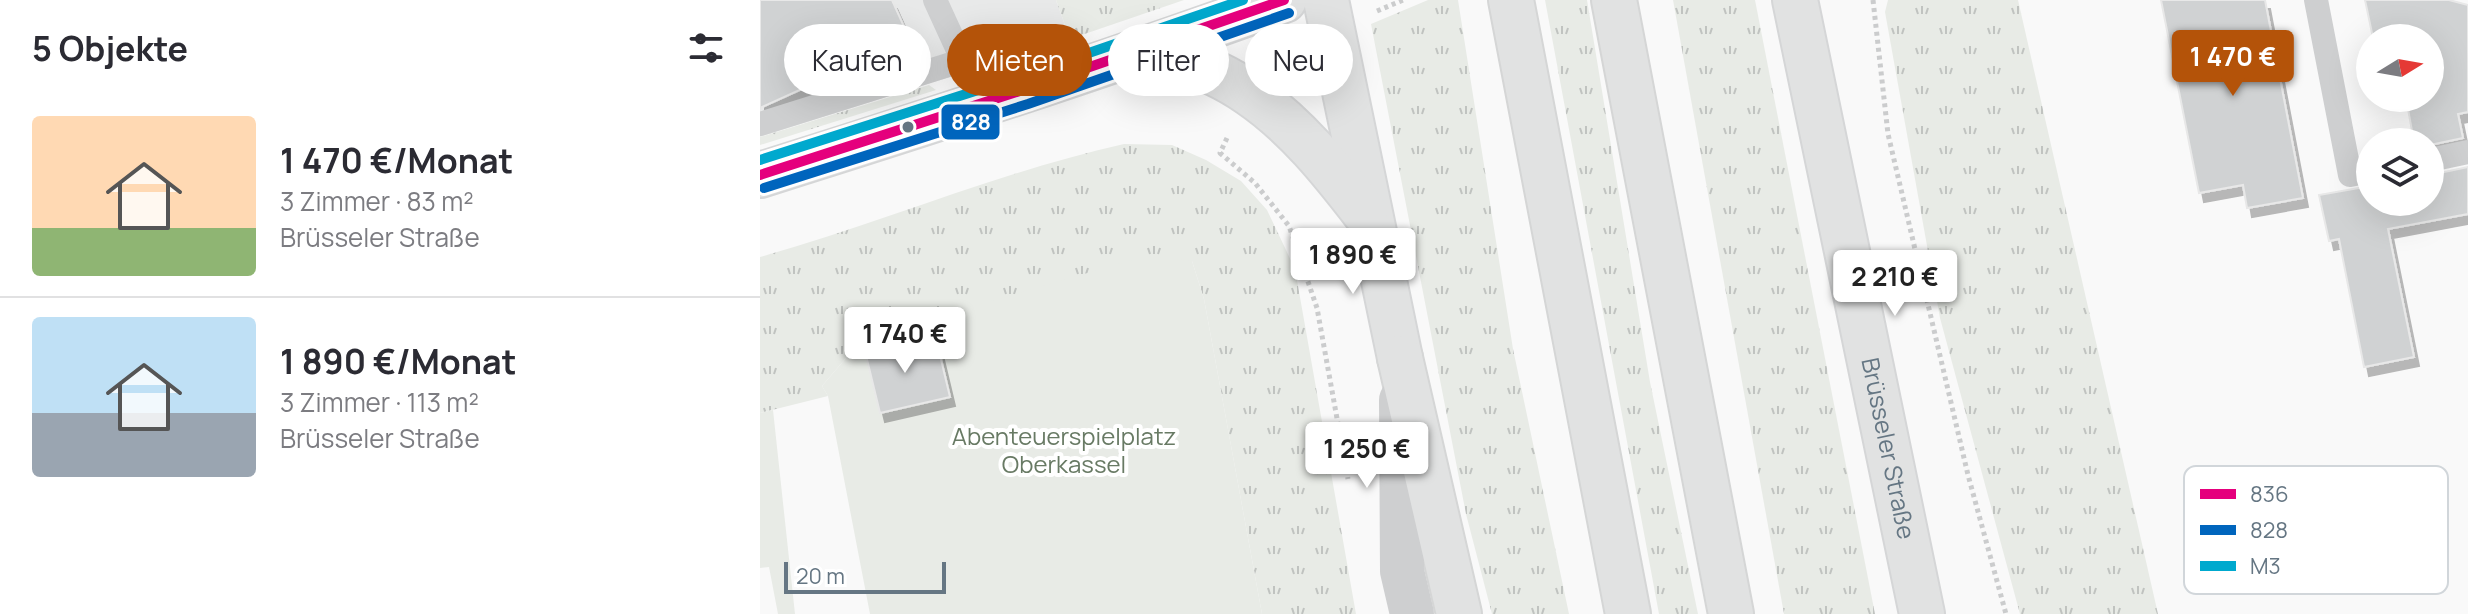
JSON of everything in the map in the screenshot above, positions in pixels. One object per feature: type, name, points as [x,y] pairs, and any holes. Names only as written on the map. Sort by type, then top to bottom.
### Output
[{"type":"main road","points":[[1218,24],[1284,0]]},
{"type":"main road","points":[[1326,0],[1400,358],[1459,614]]},
{"type":"main road","points":[[1511,0],[1628,614]]},
{"type":"main road","points":[[1614,0],[1731,614]]},
{"type":"main road","name":"Brüsseler Straße","points":[[1802,12],[1922,614]]},
{"type":"main road","points":[[760,175],[1005,96]]},
{"type":"main road","points":[[1253,96],[1294,128],[1371,221]]},
{"type":"street","points":[[1400,358],[1402,571],[1412,614]]},
{"type":"lane","points":[[935,0],[947,26]]},
{"type":"lane","points":[[2316,0],[2350,175],[2356,174]]},
{"type":"lane","points":[[760,124],[808,98],[947,63]]},
{"type":"lane","points":[[2444,157],[2468,152]]},
{"type":"path","points":[[1370,14],[1403,0]]},
{"type":"path","points":[[1873,0],[1888,134],[1968,475],[2006,614]]},
{"type":"path","points":[[1248,96],[1220,153],[1255,183],[1289,226],[1317,308],[1350,491]]},
{"type":"shaded area","points":[[760,0],[1056,0],[1065,24],[947,24],[947,78],[931,83],[931,24],[784,24],[784,96],[890,96],[760,137]]},
{"type":"green space","points":[[1056,0],[1184,0],[1092,31],[1092,24],[1065,24]]},
{"type":"green space","points":[[1428,0],[1458,0],[1513,349],[1569,614],[1492,614],[1466,514],[1371,24]]},
{"type":"green space","points":[[1545,0],[1587,0],[1650,382],[1698,614],[1659,614]]},
{"type":"green space","points":[[1673,0],[1755,0],[1875,614],[1784,614]]},
{"type":"green space","points":[[1888,0],[2018,0],[2158,614],[2020,614],[1940,318],[1885,12]]},
{"type":"green space","points":[[893,96],[917,96],[760,145],[760,137]]},
{"type":"green space","points":[[1124,144],[1172,145],[1206,160],[1241,181],[1267,210],[1295,269],[1356,614],[1262,614],[1204,299],[1192,261],[884,332],[852,351],[822,386],[828,396],[760,413],[760,257],[986,183]]},
{"type":"green space","name":"Abenteuerspielplatz Oberkassel","points":[[1146,256],[1192,261],[1204,299],[1262,614],[870,614],[828,396],[822,386],[852,351],[884,332]]},
{"type":"green space","points":[[773,410],[795,614],[778,614],[769,567],[760,568],[760,413]]},
{"type":"building","points":[[760,0],[892,0],[903,24],[784,24],[784,96],[786,96],[760,108]]},
{"type":"building","points":[[2161,0],[2265,0],[2303,198],[2247,208],[2243,185],[2199,193]]},
{"type":"building","points":[[2365,0],[2449,0],[2468,5],[2468,112],[2458,114],[2463,138],[2444,142],[2444,128],[2411,128],[2409,112],[2444,112],[2444,24],[2370,24]]},
{"type":"building","points":[[2468,167],[2468,214],[2388,229],[2414,357],[2364,367],[2339,239],[2329,241],[2319,195],[2356,188],[2356,216],[2444,216],[2444,172]]},
{"type":"building","points":[[912,336],[917,357],[939,351],[950,397],[880,413],[864,347]]},
{"type":"transit line","name":"M3","points":[[760,160],[1019,77],[1243,0]]},
{"type":"transit line","name":"836","points":[[760,175],[1023,90],[1284,0]]},
{"type":"transit line","name":"828","points":[[764,188],[1028,104],[1289,13]]}]
